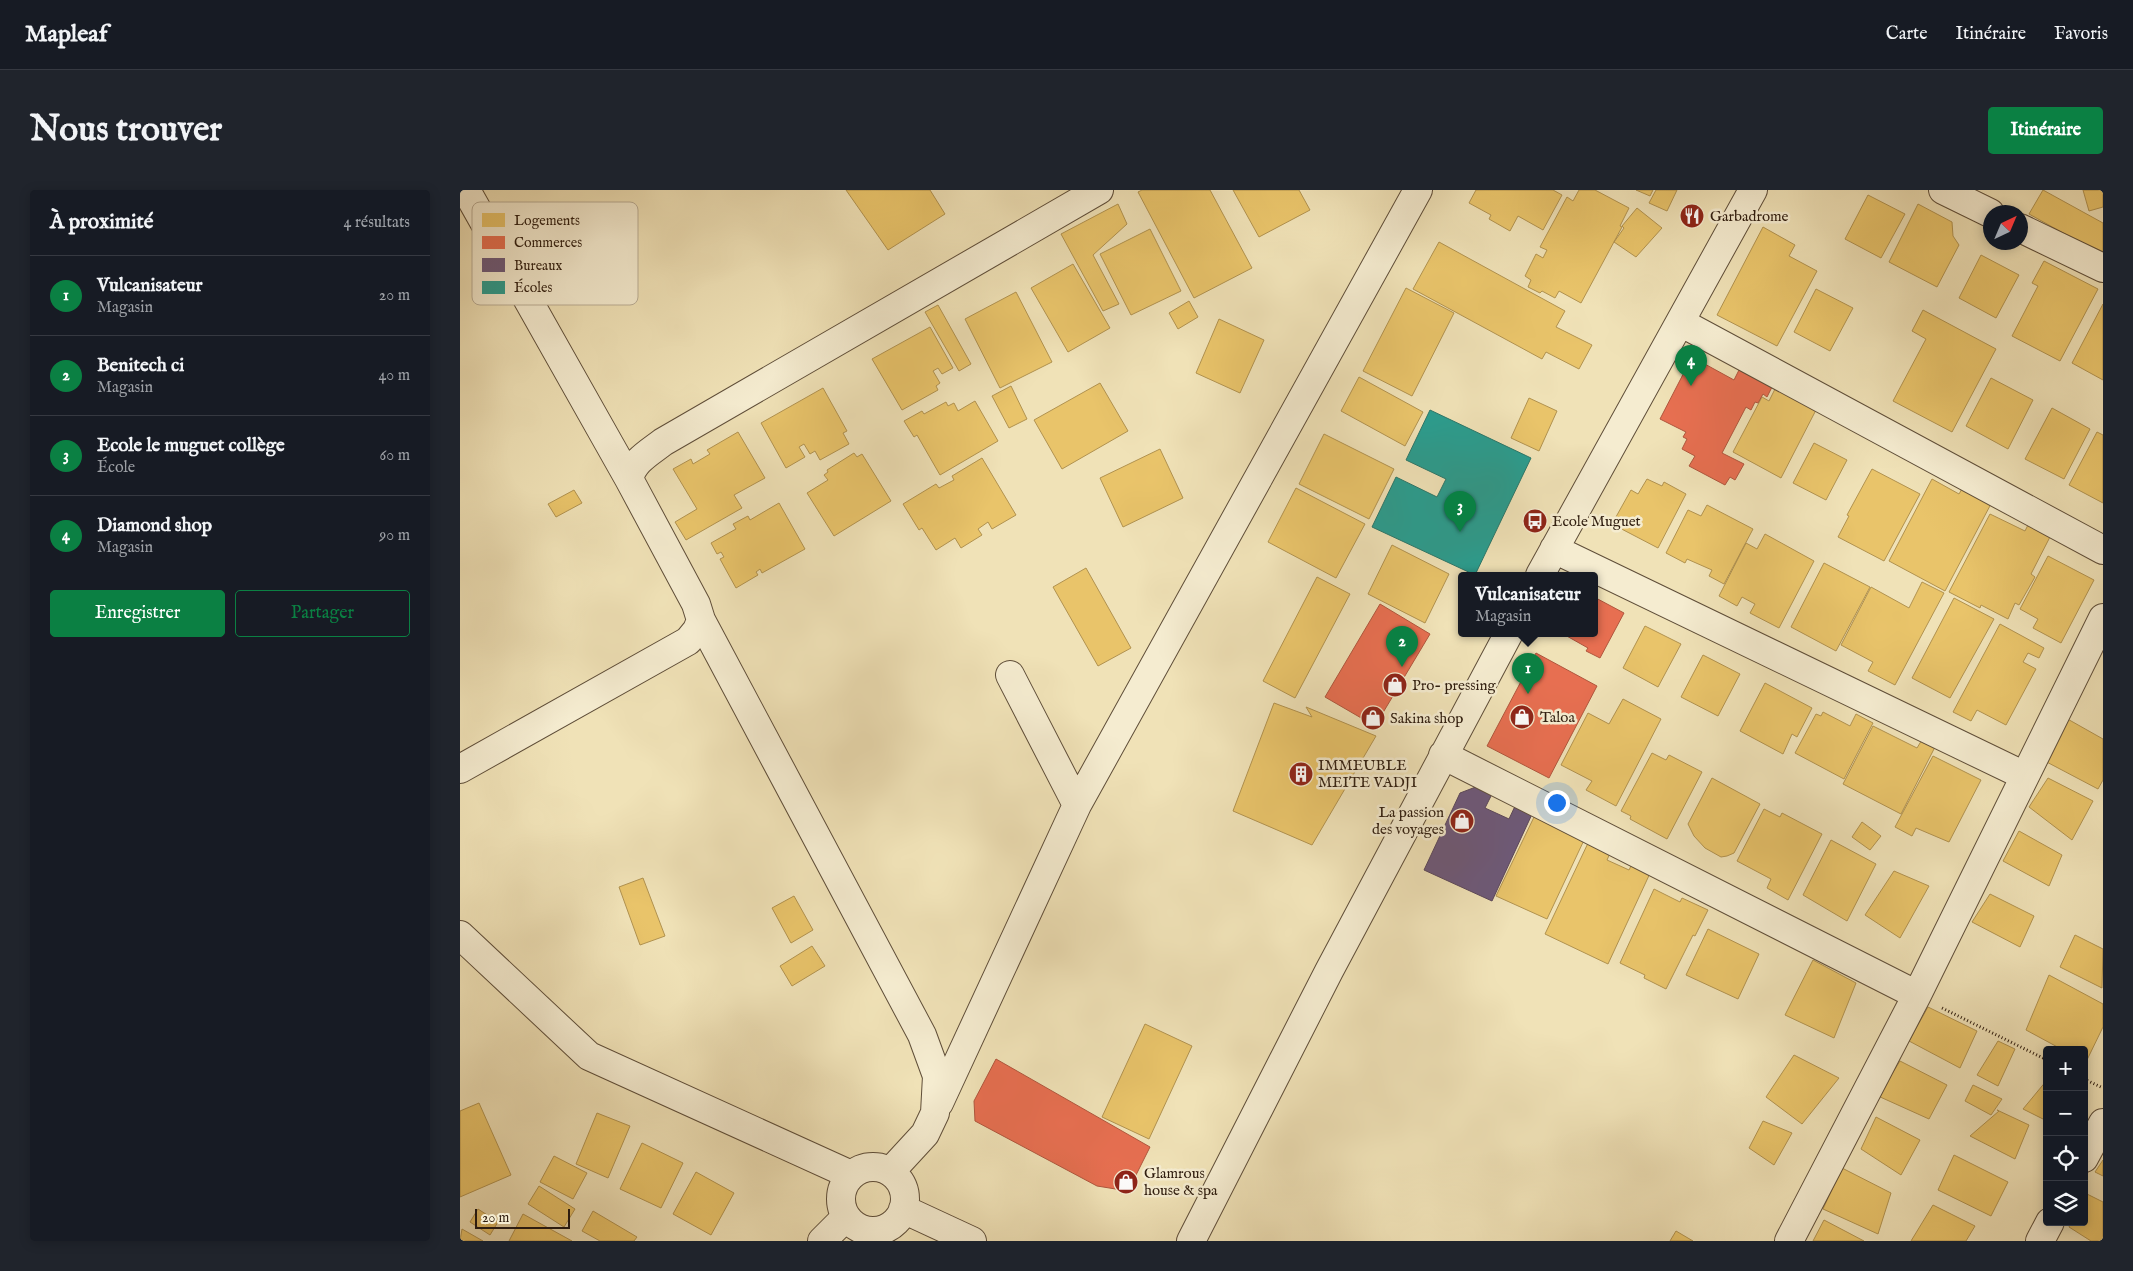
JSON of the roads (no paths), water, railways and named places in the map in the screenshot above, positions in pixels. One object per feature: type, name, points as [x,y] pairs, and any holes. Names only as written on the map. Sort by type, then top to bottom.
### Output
[{"type":"street","points":[[466,190],[473,202]]},
{"type":"street","points":[[629,479],[635,463],[663,442],[1099,190]]},
{"type":"street","points":[[890,1172],[925,1134],[1077,805],[1418,190]]},
{"type":"street","points":[[1542,572],[1753,190]]},
{"type":"street","points":[[1943,190],[1983,210]]},
{"type":"street","points":[[2028,232],[2103,268]]},
{"type":"street","points":[[531,305],[629,479],[696,604],[701,620],[922,1035],[937,1076],[934,1113]]},
{"type":"street","points":[[1680,322],[2103,550]]},
{"type":"street","points":[[1554,549],[2025,776]]},
{"type":"street","points":[[1789,1241],[1917,995],[2103,618]]},
{"type":"street","points":[[460,769],[688,641],[698,630],[701,620]]},
{"type":"street","points":[[1191,1241],[1325,980],[1507,637]]},
{"type":"street","points":[[1010,675],[1077,805]]},
{"type":"street","points":[[1443,755],[1917,995]]},
{"type":"street","points":[[460,935],[589,1056],[851,1175]]},
{"type":"street","points":[[2088,1150],[2103,1122]]},
{"type":"street","points":[[877,1167],[890,1172],[900,1182],[904,1196],[903,1209],[898,1220],[888,1228],[877,1231],[864,1230],[854,1226],[846,1217],[840,1197],[843,1187],[851,1175],[863,1169],[877,1167]]},
{"type":"street","points":[[903,1209],[972,1241]]},
{"type":"street","points":[[822,1241],[846,1217]]},
{"type":"street","points":[[2040,1241],[2048,1226]]},
{"type":"place","name":"Garbadrome","points":[[1692,216]]},
{"type":"place","name":"Diamond shop","points":[[1691,386]]},
{"type":"place","name":"Ecole Muguet","points":[[1535,521]]},
{"type":"place","name":"Ecole le muguet collège","points":[[1460,532]]},
{"type":"place","name":"Benitech ci","points":[[1402,667]]},
{"type":"place","name":"Pro- pressing","points":[[1395,685]]},
{"type":"place","name":"Vulcanisateur","points":[[1528,694]]},
{"type":"place","name":"Taloa","points":[[1522,717]]},
{"type":"place","name":"Sakina shop","points":[[1373,718]]},
{"type":"place","name":"IMMEUBLE MEITE VADJI","points":[[1301,774]]},
{"type":"place","name":"La passion des voyages","points":[[1462,821]]},
{"type":"place","name":"Glamrous house & spa","points":[[1126,1182]]}]
